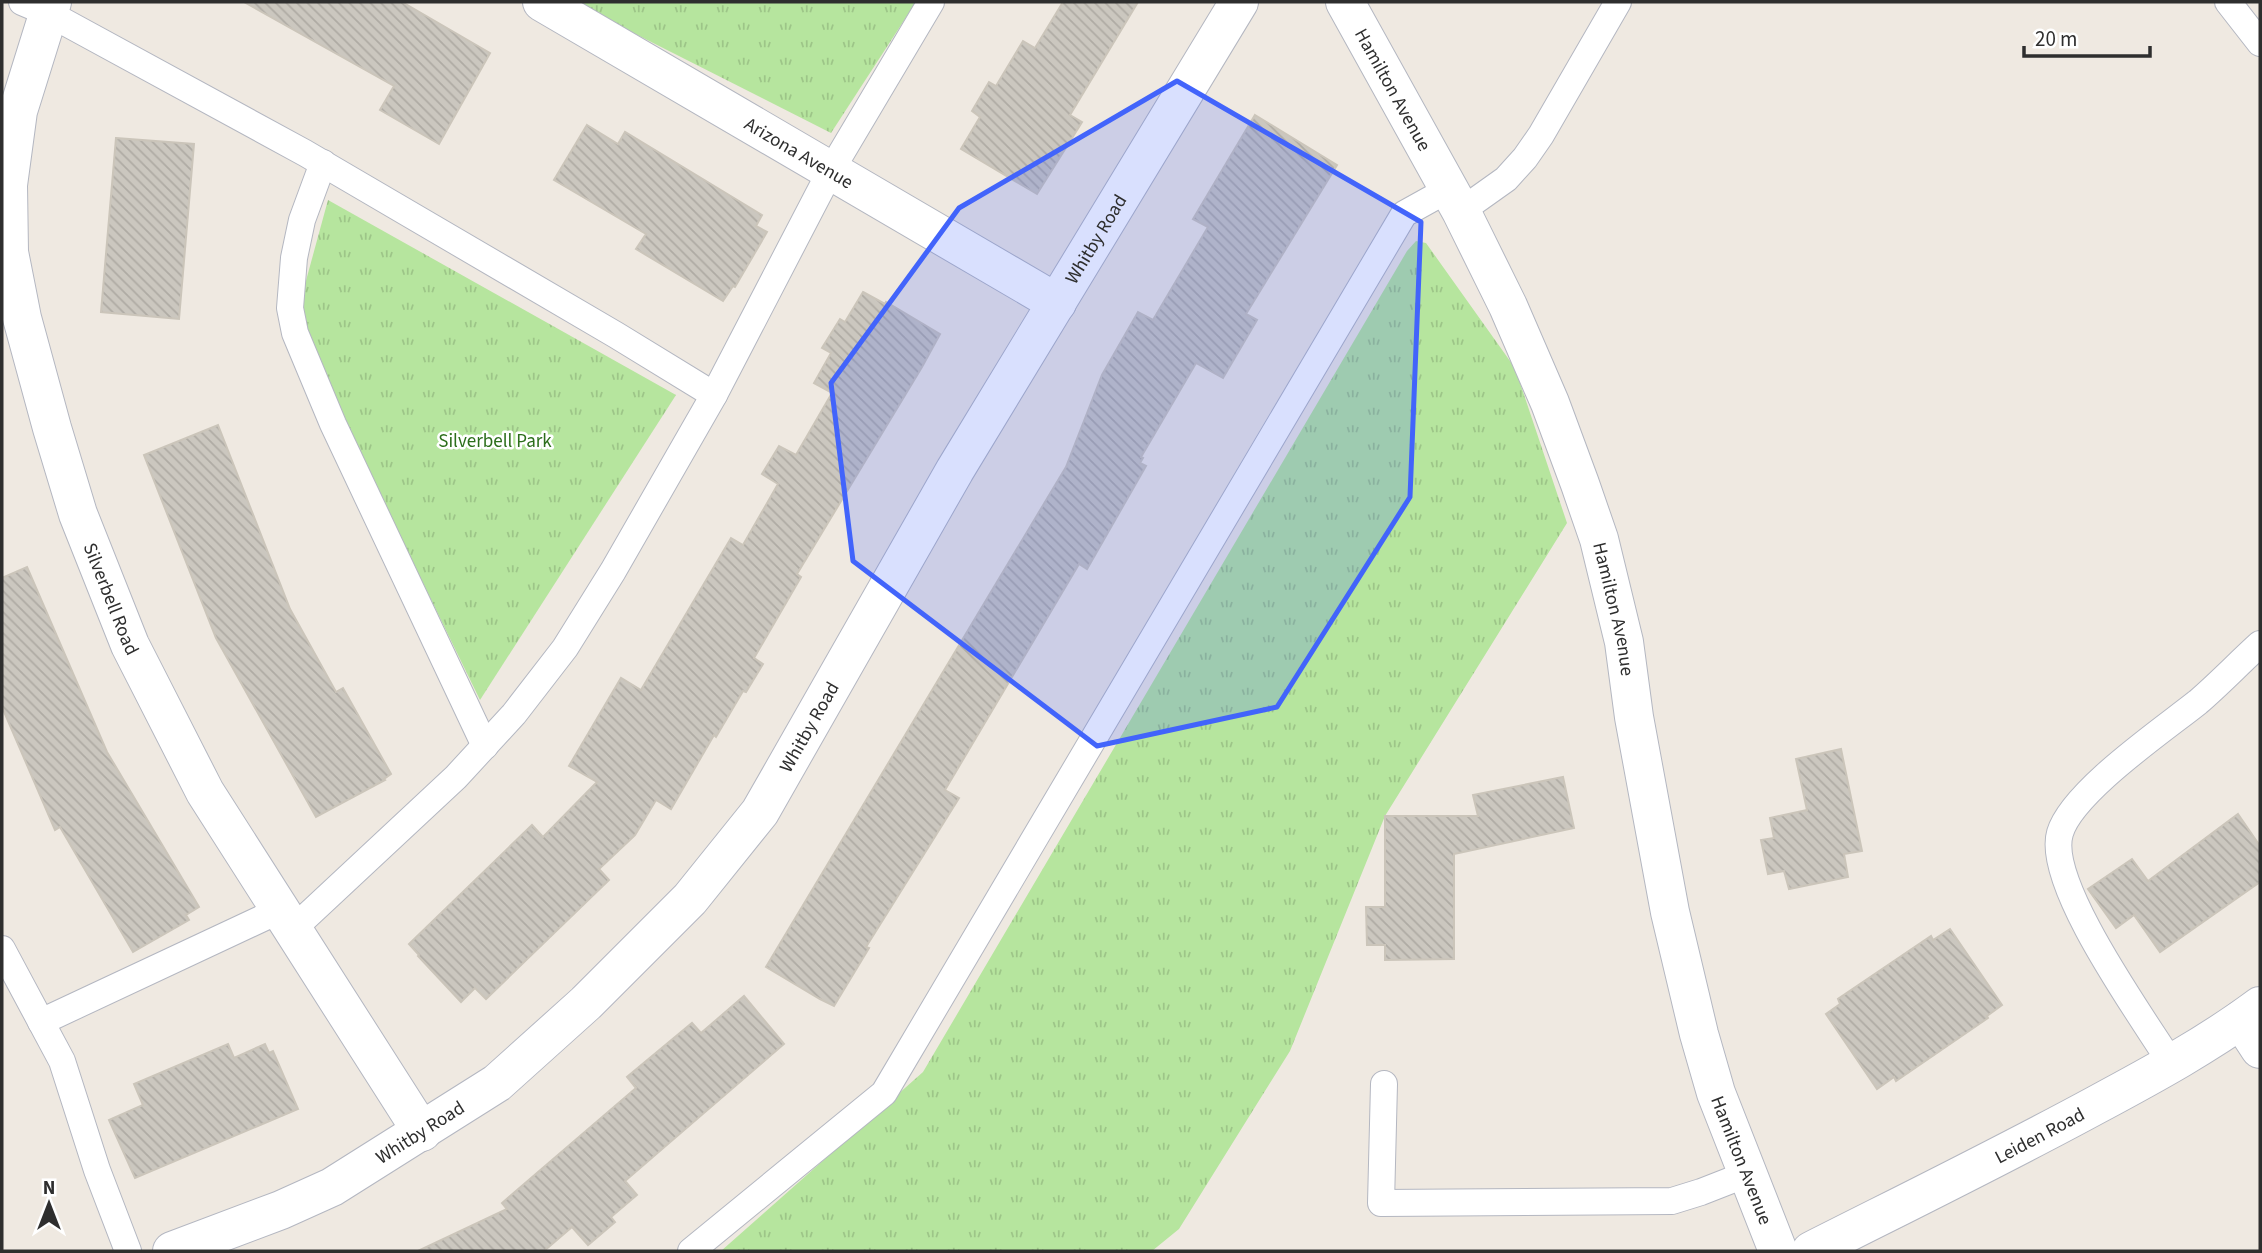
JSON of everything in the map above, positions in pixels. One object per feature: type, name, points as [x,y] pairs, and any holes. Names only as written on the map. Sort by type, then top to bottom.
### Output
[{"type":"street","name":"Arizona Avenue","points":[[542,2],[1056,303]]},
{"type":"street","name":"Whitby Road","points":[[172,1251],[281,1210],[332,1187],[497,1083],[586,1003],[690,899],[760,812],[955,470],[1239,2]]},
{"type":"street","name":"Hamilton Avenue","points":[[1345,2],[1455,200],[1508,306],[1545,391],[1599,539],[1624,642],[1634,717],[1680,953],[1716,1093],[1778,1251]]},
{"type":"street","name":"Silverbell Road","points":[[41,6],[18,111],[8,185],[9,252],[22,318],[78,514],[130,646],[205,792],[422,1132]]},
{"type":"street","name":"Leiden Road","points":[[1811,1251],[2033,1139],[2171,1063],[2254,1025]]},
{"type":"lane","points":[[41,1022],[286,920],[456,777],[514,714],[565,648],[614,571],[714,395],[830,172],[931,2]]},
{"type":"lane","points":[[691,1251],[884,1093],[1404,214],[1455,200],[1506,179],[1525,158],[1618,2]]},
{"type":"lane","points":[[2228,2],[2260,43]]},
{"type":"lane","points":[[41,6],[323,163],[714,395]]},
{"type":"lane","points":[[323,163],[302,220],[294,258],[290,308],[295,333],[338,436],[485,746]]},
{"type":"lane","points":[[2171,1063],[2081,919],[2067,887],[2060,857],[2060,833],[2073,810],[2112,770],[2200,700],[2260,644]]},
{"type":"lane","points":[[2,948],[62,1061],[97,1170],[128,1251]]},
{"type":"lane","points":[[1384,1084],[1381,1203],[1672,1200],[1702,1192],[1747,1174]]},
{"type":"highlighted area","points":[[1177,81],[1421,222],[1410,497],[1277,707],[1097,746],[853,561],[831,383],[959,208]]},
{"type":"green space","points":[[572,2],[916,2],[831,133]]},
{"type":"green space","name":"Silverbell Park","points":[[328,200],[676,395],[480,700],[295,321]]},
{"type":"green space","points":[[1416,241],[1426,243],[1515,368],[1567,523],[1385,816],[1290,1051],[1179,1229],[1152,1251],[721,1251],[923,1072],[1407,251]]},
{"type":"building","points":[[244,2],[402,2],[490,53],[439,144],[380,110],[394,86]]},
{"type":"building","points":[[1063,2],[1138,2],[1070,115],[1082,122],[1037,194],[961,149],[980,117],[972,111],[989,82],[996,86],[1023,41],[1035,48]]},
{"type":"building","points":[[1255,115],[1337,165],[1246,314],[1257,320],[1223,378],[1196,363],[1141,457],[1143,458],[1140,463],[1146,466],[1087,569],[1079,564],[945,790],[959,798],[866,947],[869,948],[834,1006],[766,967],[1066,467],[1102,375],[1138,312],[1153,320],[1208,227],[1193,219]]},
{"type":"building","points":[[587,125],[618,144],[625,132],[762,215],[756,226],[767,232],[735,287],[733,286],[723,301],[636,249],[646,234],[554,180]]},
{"type":"building","points":[[116,138],[194,144],[179,319],[101,312]]},
{"type":"building","points":[[863,292],[885,304],[886,302],[940,334],[797,574],[801,577],[754,658],[763,664],[746,692],[743,691],[716,737],[714,735],[671,809],[656,800],[635,835],[599,869],[609,880],[486,999],[475,988],[461,1002],[409,944],[532,825],[543,837],[597,782],[569,766],[621,678],[641,690],[731,538],[743,545],[778,484],[762,474],[779,446],[796,455],[832,393],[814,383],[831,353],[822,348],[840,319],[845,322]]},
{"type":"building","points":[[218,425],[290,609],[336,692],[343,688],[391,774],[385,780],[316,817],[216,638],[144,455]]},
{"type":"building","points":[[27,567],[107,752],[199,907],[186,915],[189,920],[133,952],[60,827],[55,830],[2,707],[2,578]]},
{"type":"building","points":[[1841,749],[1862,851],[1844,854],[1848,877],[1789,889],[1784,871],[1768,874],[1761,840],[1774,838],[1770,818],[1807,810],[1796,759]]},
{"type":"building","points":[[1563,777],[1574,828],[1454,854],[1454,959],[1385,960],[1385,945],[1367,945],[1366,907],[1385,907],[1385,816],[1478,816],[1473,795]]},
{"type":"building","points":[[2238,814],[2260,846],[2260,882],[2160,952],[2134,915],[2116,928],[2088,889],[2132,859],[2148,881]]},
{"type":"building","points":[[1950,929],[2002,1005],[1987,1016],[1988,1018],[1896,1081],[1894,1077],[1877,1089],[1826,1014],[1840,1004],[1838,999],[1931,936],[1933,940]]},
{"type":"building","points":[[744,996],[784,1044],[625,1181],[637,1195],[611,1217],[615,1222],[588,1245],[572,1227],[544,1251],[418,1251],[507,1209],[502,1203],[636,1088],[627,1077],[692,1023],[701,1033]]},
{"type":"building","points":[[228,1044],[234,1058],[265,1044],[269,1053],[273,1051],[298,1109],[135,1178],[109,1120],[143,1105],[134,1084]]}]
